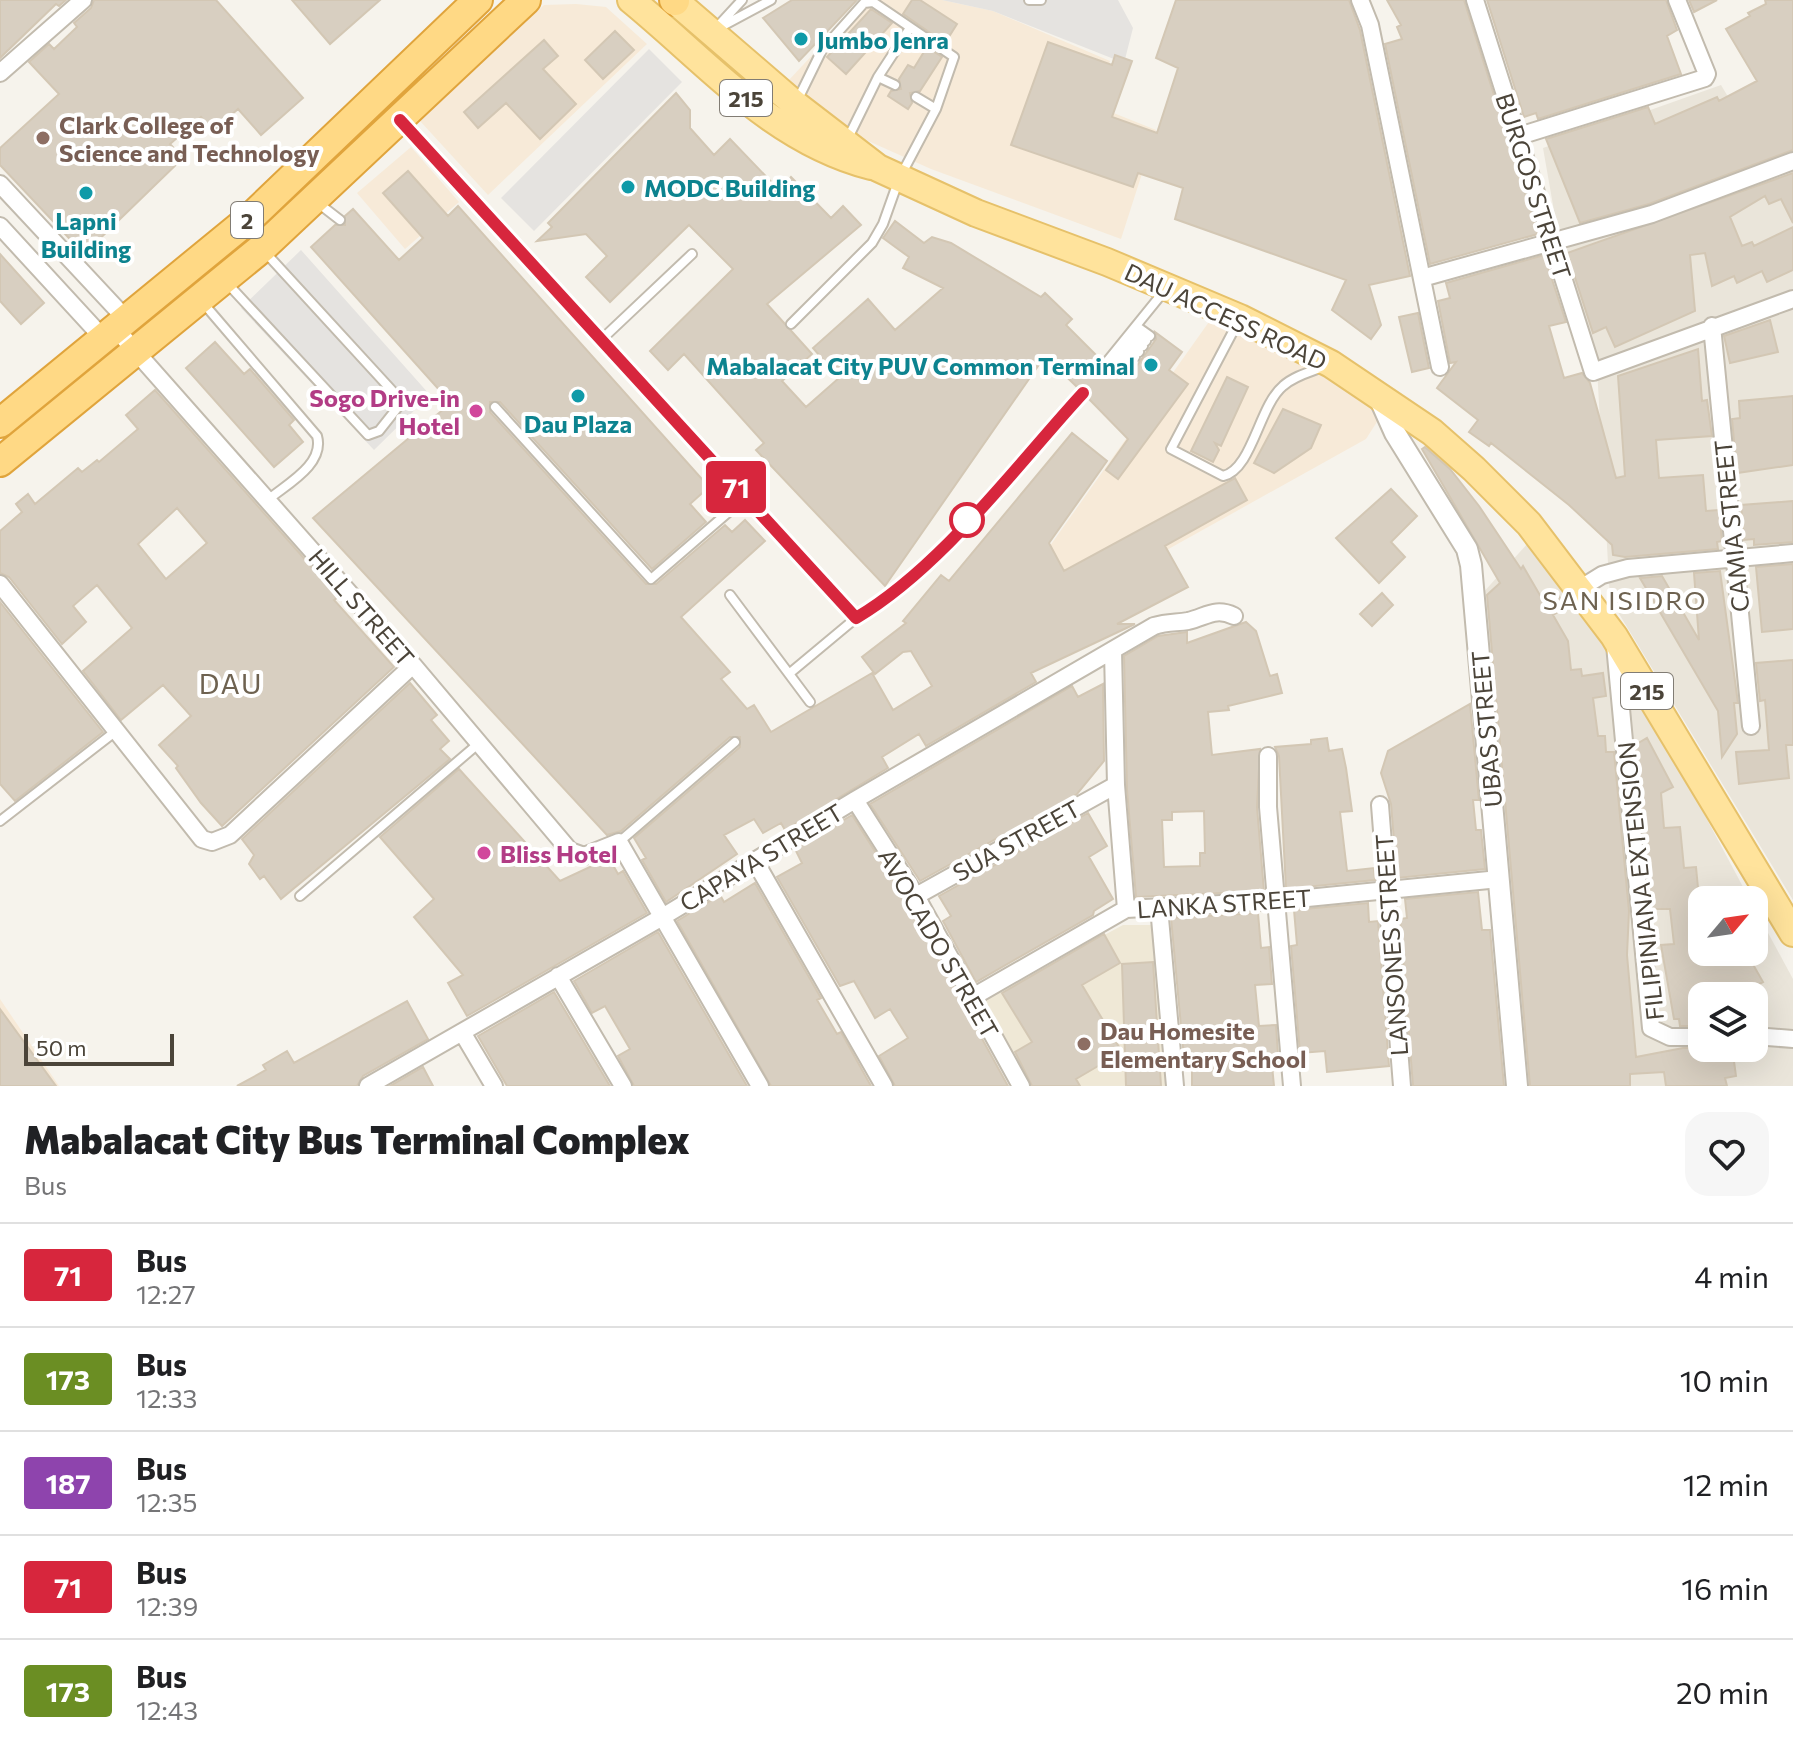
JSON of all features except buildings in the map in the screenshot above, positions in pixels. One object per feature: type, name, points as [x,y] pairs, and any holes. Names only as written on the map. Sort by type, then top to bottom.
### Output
[{"type":"highway","name":"2","points":[[0,423],[250,218],[478,0]]},
{"type":"highway","name":"2","points":[[0,462],[262,248],[526,0]]},
{"type":"main road","name":"DAU ACCESS ROAD","points":[[631,0],[783,128],[842,149],[976,213],[1240,318],[1331,364],[1432,432],[1529,524],[1581,588],[1614,636],[1793,933]]},
{"type":"main road","name":"DAU ACCESS ROAD","points":[[674,0],[842,149]]},
{"type":"street","points":[[0,73],[83,0]]},
{"type":"street","points":[[1360,0],[1370,25],[1440,367]]},
{"type":"street","name":"BURGOS STREET","points":[[1475,0],[1593,372],[1712,326]]},
{"type":"street","points":[[1516,137],[1705,78],[1707,74],[1677,0]]},
{"type":"street","points":[[1422,278],[1652,214],[1793,161]]},
{"type":"street","points":[[0,184],[114,328]]},
{"type":"street","points":[[0,226],[114,328]]},
{"type":"street","points":[[1712,326],[1793,299]]},
{"type":"street","name":"CAMIA STREET","points":[[1712,326],[1751,726]]},
{"type":"street","name":"HILL STREET","points":[[114,328],[269,499],[570,851],[584,856],[619,842]]},
{"type":"street","name":"UBAS STREET","points":[[1378,395],[1395,433],[1467,549],[1471,565],[1517,1086]]},
{"type":"street","points":[[1581,588],[1602,575],[1628,568],[1793,553]]},
{"type":"street","points":[[0,584],[202,839],[218,840],[230,835],[413,665]]},
{"type":"street","name":"CAPAYA STREET","points":[[368,1086],[664,916],[855,800],[1154,626],[1172,620],[1189,621],[1214,611],[1234,616]]},
{"type":"street","name":"FILIPINIANA EXTENSION","points":[[1614,636],[1651,1028],[1670,1037],[1688,1037]]},
{"type":"street","points":[[1113,651],[1116,785],[1126,909]]},
{"type":"street","points":[[1268,756],[1268,807],[1292,1086]]},
{"type":"street","name":"SUA STREET","points":[[916,896],[1116,785]]},
{"type":"street","name":"AVOCADO STREET","points":[[855,800],[916,896],[1021,1086]]},
{"type":"street","name":"LANSONES STREET","points":[[1380,805],[1402,1086]]},
{"type":"street","points":[[619,842],[760,1086]]},
{"type":"street","points":[[755,861],[884,1086]]},
{"type":"street","name":"LANKA STREET","points":[[971,998],[1126,909],[1277,901],[1499,879]]},
{"type":"street","points":[[1159,907],[1175,1086]]},
{"type":"street","points":[[558,976],[623,1086]]},
{"type":"street","points":[[462,1032],[494,1086]]},
{"type":"street","points":[[1768,1037],[1793,1039]]},
{"type":"lane","points":[[711,33],[742,0]]},
{"type":"lane","points":[[711,33],[771,0]]},
{"type":"lane","points":[[1029,0],[1041,0]]},
{"type":"lane","points":[[783,128],[822,50],[864,3],[873,2],[954,57],[936,109],[888,173],[883,224],[872,243],[791,324]]},
{"type":"lane","points":[[842,149],[878,77],[910,28]]},
{"type":"lane","points":[[878,77],[895,85]]},
{"type":"lane","points":[[916,97],[936,109]]},
{"type":"lane","points":[[400,120],[856,618]]},
{"type":"lane","points":[[315,200],[340,220]]},
{"type":"lane","points":[[223,279],[368,435],[379,431],[398,407],[397,396],[262,248]]},
{"type":"lane","points":[[601,340],[692,254]]},
{"type":"lane","points":[[1120,346],[1167,287]]},
{"type":"lane","points":[[200,299],[317,436],[319,444],[312,463],[269,499]]},
{"type":"lane","points":[[1240,318],[1171,449],[1223,476],[1242,465],[1261,420],[1282,387],[1331,364]]},
{"type":"lane","points":[[1120,346],[1137,354]]},
{"type":"lane","points":[[1120,346],[1137,354]]},
{"type":"lane","points":[[1120,346],[1137,354]]},
{"type":"lane","points":[[790,673],[856,618],[889,599],[926,565],[1083,393]]},
{"type":"lane","points":[[495,407],[651,579],[746,497]]},
{"type":"lane","points":[[730,595],[810,702]]},
{"type":"lane","points":[[0,821],[116,730]]},
{"type":"lane","points":[[619,842],[735,742]]},
{"type":"lane","points":[[300,896],[478,744]]},
{"type":"shaded area","points":[[864,0],[942,0],[993,11],[1110,61],[1096,106],[1156,130],[1121,239],[931,169],[857,136],[788,81]]},
{"type":"shaded area","points":[[942,0],[1118,0],[1133,28],[1124,63],[993,11]]},
{"type":"shaded area","points":[[544,5],[606,7],[647,44],[488,195],[420,121]]},
{"type":"shaded area","points":[[649,49],[682,82],[534,231],[501,198]]},
{"type":"shaded area","points":[[1721,85],[1740,117],[1793,93],[1793,900],[1610,599],[1597,368],[1557,228],[1543,148]]},
{"type":"shaded area","points":[[411,147],[459,202],[405,249],[357,193]]},
{"type":"shaded area","points":[[301,250],[430,395],[374,450],[241,308]]},
{"type":"shaded area","points":[[1211,319],[1324,373],[1382,414],[1366,439],[1059,610],[1035,567]]},
{"type":"shaded area","points":[[1528,543],[1597,633],[1687,782],[1743,886],[1688,886],[1688,966],[1768,966],[1768,933],[1793,979],[1793,1086],[1525,1086],[1481,595]]},
{"type":"shaded area","name":"Dau Homesite Elementary School","points":[[1123,925],[1153,925],[1166,1086],[1028,1086],[981,1002]]},
{"type":"shaded area","points":[[0,999],[59,1086],[0,1086]]},
{"type":"bus line","name":"71","points":[[400,120],[856,618],[889,599],[926,565],[1083,393]]},
{"type":"place","name":"Jumbo Jenra","points":[[801,39]]},
{"type":"place","name":"Clark College of Science and Technology","points":[[43,138]]},
{"type":"place","name":"MODC Building","points":[[628,187]]},
{"type":"place","name":"Lapni Building","points":[[86,193]]},
{"type":"place","name":"Mabalacat City PUV Common Terminal","points":[[1151,365]]},
{"type":"place","name":"Dau Plaza","points":[[578,396]]},
{"type":"place","name":"Sogo Drive-in Hotel","points":[[476,411]]},
{"type":"place","name":"Bliss Hotel","points":[[484,853]]},
{"type":"place","name":"Dau Homesite Elementary School","points":[[1084,1044]]},
{"type":"district","name":"SAN ISIDRO","points":[[1625,599]]},
{"type":"district","name":"DAU","points":[[231,683]]}]
